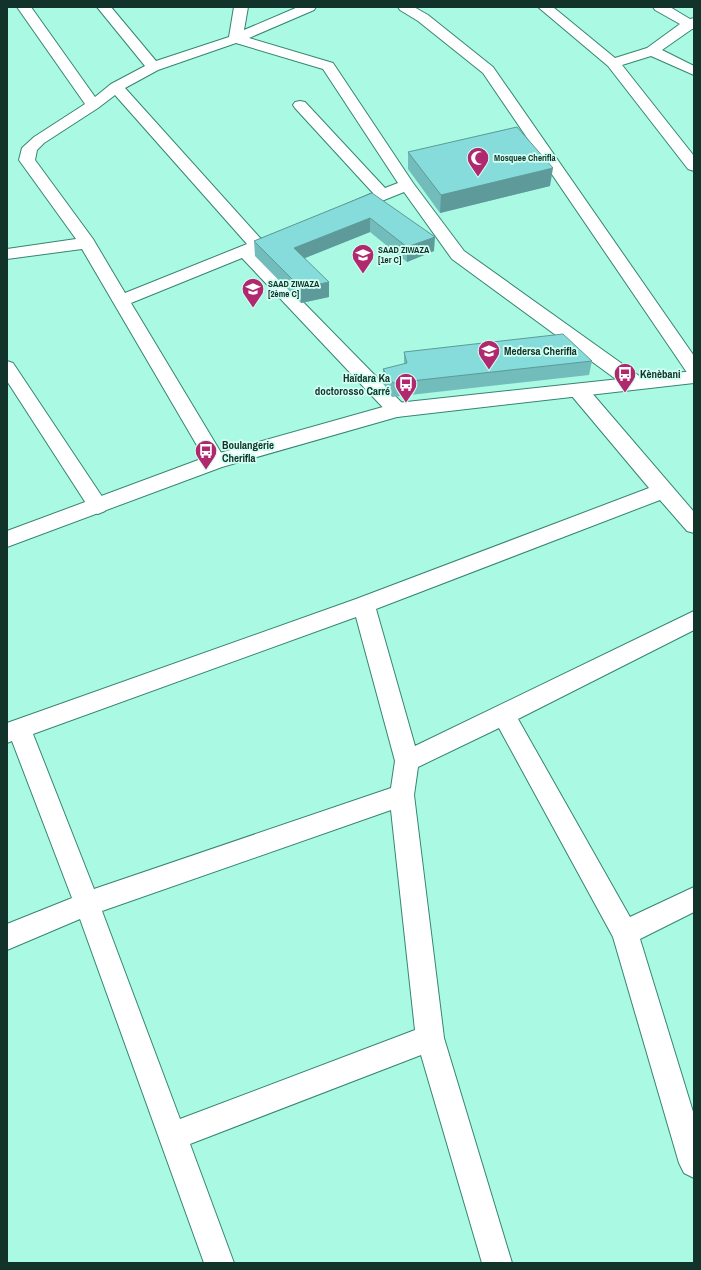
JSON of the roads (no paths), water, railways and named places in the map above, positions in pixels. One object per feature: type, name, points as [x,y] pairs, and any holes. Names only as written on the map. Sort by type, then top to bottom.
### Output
[{"type":"street","points":[[24,7],[93,105]]},
{"type":"street","points":[[104,7],[153,67]]},
{"type":"street","points":[[236,39],[241,7]]},
{"type":"street","points":[[216,461],[87,243],[27,160],[30,148],[39,140],[93,105],[116,86],[153,67],[236,39],[309,7]]},
{"type":"street","points":[[406,7],[423,18],[488,70],[694,370]]},
{"type":"street","points":[[545,7],[614,64],[694,166]]},
{"type":"street","points":[[614,64],[652,50],[692,24],[660,7]]},
{"type":"street","points":[[236,39],[328,66],[407,185],[458,255],[635,383]]},
{"type":"street","points":[[652,50],[694,71]]},
{"type":"street","points":[[116,86],[251,248],[397,410]]},
{"type":"street","points":[[300,105],[383,195]]},
{"type":"street","points":[[339,213],[407,185]]},
{"type":"street","points":[[121,300],[295,231]]},
{"type":"street","points":[[7,254],[87,243]]},
{"type":"street","points":[[7,367],[98,506]]},
{"type":"street","points":[[7,539],[216,461],[397,410],[694,377]]},
{"type":"street","points":[[578,390],[663,491],[694,525]]},
{"type":"street","points":[[219,1263],[87,904],[13,731],[364,605],[663,491]]},
{"type":"street","points":[[364,605],[407,761],[402,795],[430,1038],[497,1263]]},
{"type":"street","points":[[407,761],[504,715],[694,620]]},
{"type":"street","points":[[504,715],[625,932],[694,1163]]},
{"type":"street","points":[[7,937],[87,904],[402,795]]},
{"type":"street","points":[[625,932],[694,900]]},
{"type":"street","points":[[173,1136],[430,1038]]},
{"type":"place","name":"Mosquee Cherifla","points":[[478,178]]},
{"type":"place","name":"SAAD ZIWAZA [1er C]","points":[[363,274]]},
{"type":"place","name":"SAAD ZIWAZA [2ème C]","points":[[253,308]]},
{"type":"place","name":"Medersa Cherifla","points":[[489,370]]},
{"type":"place","name":"Kènèbani","points":[[625,394]]},
{"type":"place","name":"Haïdara Ka doctorosso Carré","points":[[406,404]]},
{"type":"place","name":"Boulangerie Cherifla","points":[[206,470]]}]
